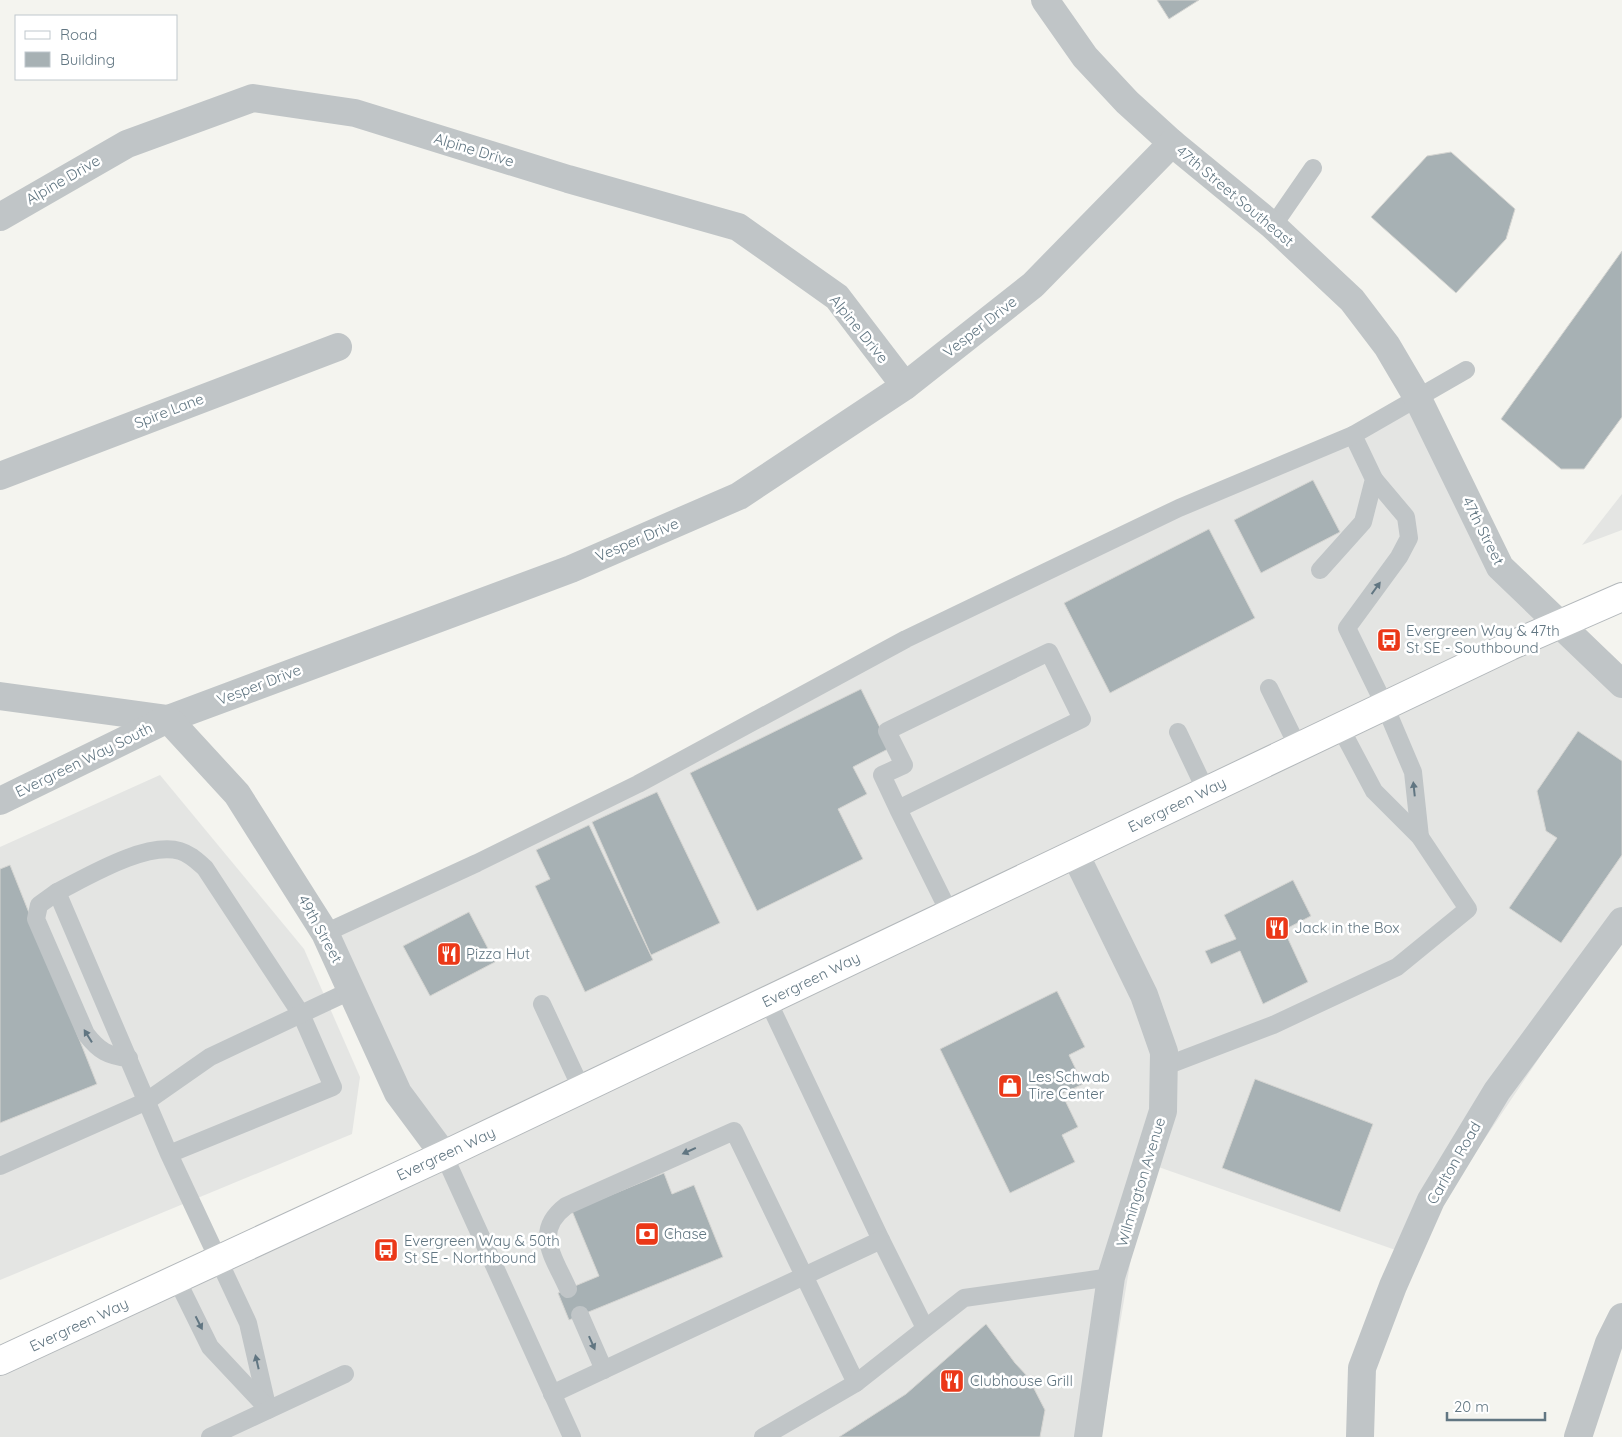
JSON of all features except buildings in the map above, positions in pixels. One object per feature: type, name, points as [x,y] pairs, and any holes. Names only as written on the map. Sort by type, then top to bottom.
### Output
[{"type":"main road","name":"Evergreen Way","points":[[0,1361],[582,1090],[1340,727],[1559,624],[1622,597]]},
{"type":"street","name":"47th Street Southeast","points":[[1045,0],[1085,57],[1127,102],[1172,143],[1273,226],[1352,300],[1387,346],[1417,397]]},
{"type":"street","name":"Alpine Drive","points":[[0,216],[127,144],[253,98],[355,113],[568,179],[738,227],[837,297],[905,386]]},
{"type":"street","name":"Vesper Drive","points":[[0,696],[168,720],[571,569],[739,496],[905,386],[1033,285],[1172,143]]},
{"type":"street","name":"Spire Lane","points":[[0,476],[338,347]]},
{"type":"street","name":"47th Street","points":[[1417,397],[1500,567],[1622,684]]},
{"type":"street","name":"Evergreen Way South","points":[[0,801],[168,720]]},
{"type":"street","name":"49th Street","points":[[168,720],[237,794],[325,934],[398,1093],[444,1155]]},
{"type":"street","name":"Wilmington Avenue","points":[[1075,854],[1144,995],[1164,1052],[1162,1111],[1111,1277],[1088,1437]]},
{"type":"street","name":"Carlton Road","points":[[1360,1437],[1362,1368],[1394,1286],[1431,1200],[1497,1091],[1622,921]]},
{"type":"street","points":[[1578,1437],[1609,1343],[1622,1317]]},
{"type":"lane","points":[[1273,226],[1313,168]]},
{"type":"lane","points":[[325,934],[477,863],[638,784],[924,631],[1179,508],[1353,435],[1466,370]]},
{"type":"lane","points":[[1353,435],[1374,479],[1406,518],[1409,538],[1399,557],[1348,628],[1385,706],[1413,772],[1420,837]]},
{"type":"lane","points":[[1320,570],[1363,522],[1374,479]]},
{"type":"lane","points":[[898,809],[1082,719],[1049,652],[887,731],[904,765],[882,775],[898,809],[950,914]]},
{"type":"lane","points":[[1269,688],[1298,747]]},
{"type":"lane","points":[[1164,1067],[1273,1025],[1397,967],[1468,909],[1420,837],[1374,791],[1340,727]]},
{"type":"lane","points":[[1178,732],[1206,792]]},
{"type":"lane","points":[[128,1058],[116,1057],[104,1052],[86,1034],[36,919],[39,905],[57,892],[121,860],[165,849],[180,851],[194,858],[205,868],[301,1014],[333,1087],[169,1154]]},
{"type":"lane","points":[[57,892],[169,1154],[248,1323],[268,1410]]},
{"type":"lane","points":[[0,1166],[147,1101],[210,1058],[352,990]]},
{"type":"lane","points":[[768,1001],[881,1240],[925,1328]]},
{"type":"lane","points":[[542,1004],[582,1090]]},
{"type":"lane","points":[[568,1289],[547,1242],[548,1231],[557,1212],[566,1206],[734,1131],[856,1383]]},
{"type":"lane","points":[[444,1155],[572,1437]]},
{"type":"lane","points":[[552,1394],[881,1240]]},
{"type":"lane","points":[[764,1437],[856,1383],[964,1298],[1111,1277]]},
{"type":"lane","points":[[176,1280],[210,1347],[268,1410]]},
{"type":"lane","points":[[580,1315],[604,1370]]},
{"type":"lane","points":[[210,1437],[345,1374]]},
{"type":"shaded area","points":[[1417,397],[1493,555],[1622,684],[1622,935],[1407,1254],[1147,1163],[1101,1437],[0,1437],[0,1359],[441,1151],[325,933]]},
{"type":"shaded area","points":[[1622,494],[1622,530],[1582,545]]},
{"type":"shaded area","points":[[160,775],[304,949],[360,1077],[352,1134],[0,1280],[0,847]]},
{"type":"place","name":"Evergreen Way & 47th St SE - Southbound","points":[[1389,640]]},
{"type":"place","name":"Jack in the Box","points":[[1277,928]]},
{"type":"place","name":"Pizza Hut","points":[[449,954]]},
{"type":"place","name":"Les Schwab Tire Center","points":[[1010,1086]]},
{"type":"place","name":"Chase","points":[[647,1234]]},
{"type":"place","name":"Evergreen Way & 50th St SE - Northbound","points":[[386,1250]]},
{"type":"place","name":"Clubhouse Grill","points":[[952,1381]]}]
